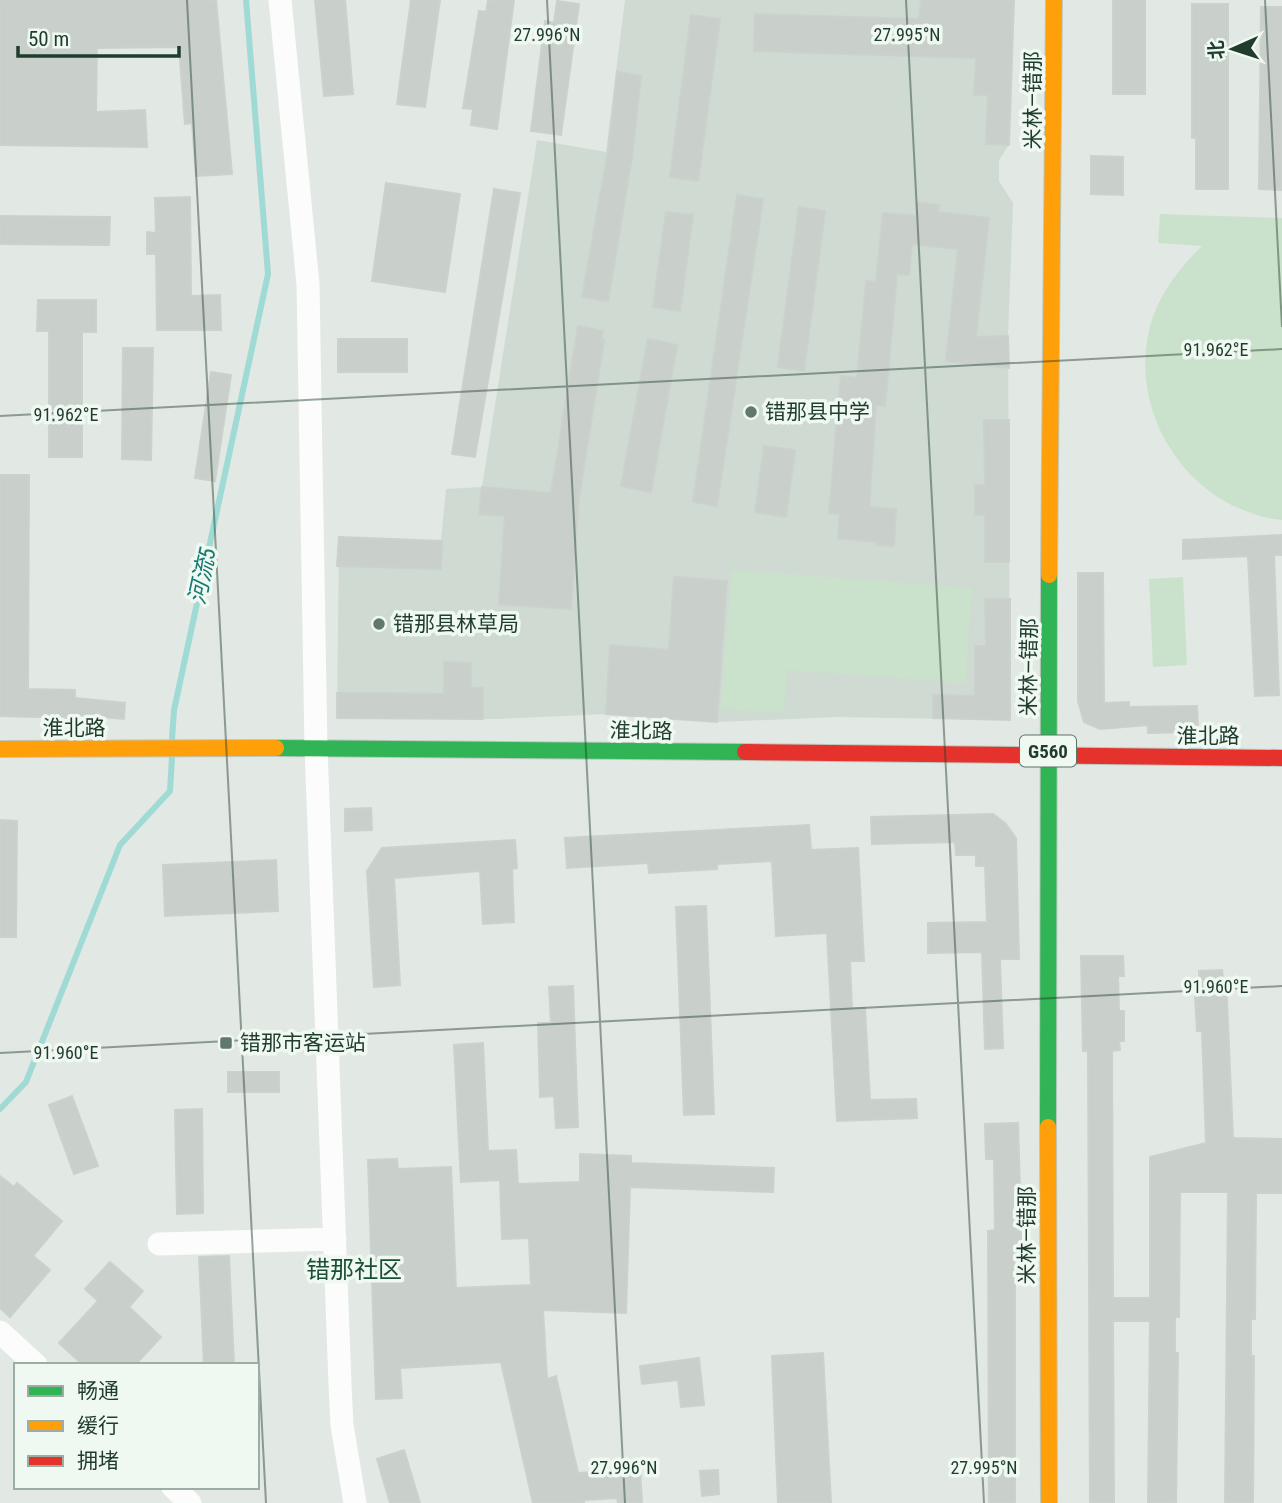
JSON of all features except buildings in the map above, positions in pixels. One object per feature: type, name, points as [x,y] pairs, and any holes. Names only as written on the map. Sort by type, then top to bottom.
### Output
[{"type":"main road","name":"米林—错那","points":[[1049,1503],[1048,756],[1054,0]]},
{"type":"main road","name":"淮北路","points":[[0,749],[316,748],[1282,758]]},
{"type":"street","points":[[280,0],[308,284],[316,748],[342,1425],[355,1503]]},
{"type":"street","points":[[159,1244],[335,1239]]},
{"type":"street","points":[[0,1332],[34,1363]]},
{"type":"street","points":[[175,1489],[190,1503]]},
{"type":"shaded area","name":"错那县中学","points":[[625,0],[1014,0],[1009,145],[999,160],[999,181],[1013,203],[1008,336],[1010,720],[837,717],[717,722],[606,714],[499,719],[337,718],[339,537],[441,541],[446,489],[482,487],[537,140],[606,152]]},
{"type":"green space","points":[[1160,214],[1282,218],[1282,520],[1250,513],[1220,498],[1195,479],[1174,454],[1159,426],[1149,396],[1145,364],[1149,331],[1157,306],[1170,284],[1202,246],[1158,243]]},
{"type":"green space","points":[[732,570],[972,588],[965,683],[787,670],[784,713],[721,709]]},
{"type":"green space","points":[[1183,577],[1187,665],[1153,667],[1149,579]]},
{"type":"waterway","name":"河流5","points":[[172,739],[174,710],[268,274],[246,0]]},
{"type":"waterway","name":"河流5","points":[[0,1109],[26,1082],[120,845],[170,791],[172,757]]},
{"type":"traffic: fast","points":[[1048,1127],[1049,575]]},
{"type":"traffic: fast","points":[[276,748],[745,752]]},
{"type":"traffic: slow","points":[[1049,575],[1054,0]]},
{"type":"traffic: slow","points":[[0,749],[276,748]]},
{"type":"traffic: slow","points":[[1048,1127],[1049,1503]]},
{"type":"traffic: jam","points":[[745,752],[1282,758]]},
{"type":"place","name":"错那县中学","points":[[751,412]]},
{"type":"place","name":"错那县林草局","points":[[379,624]]},
{"type":"place","name":"错那市客运站","points":[[226,1043]]},
{"type":"district","name":"错那社区","points":[[354,1270]]}]
